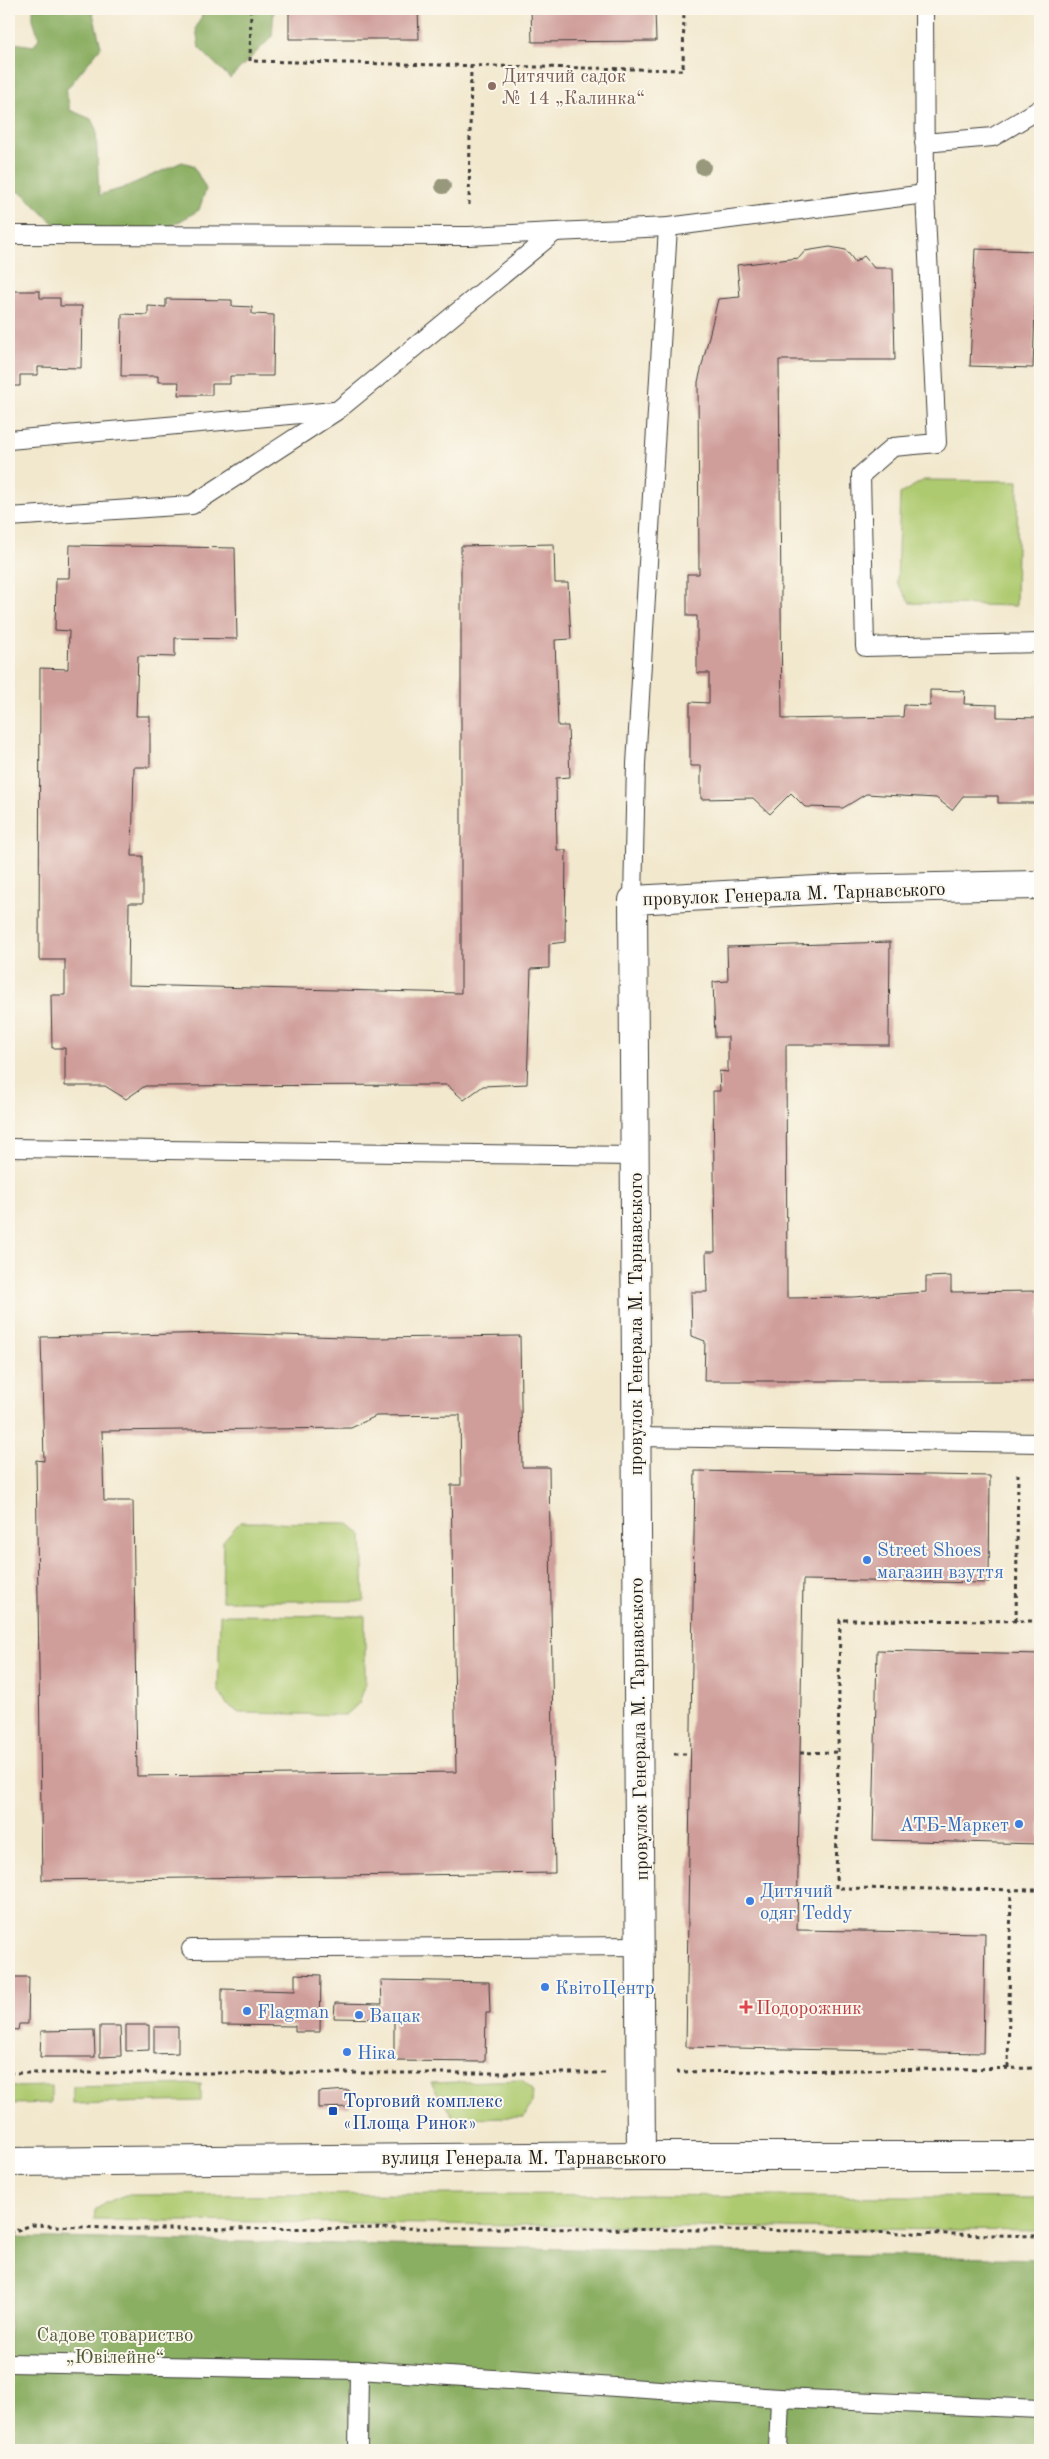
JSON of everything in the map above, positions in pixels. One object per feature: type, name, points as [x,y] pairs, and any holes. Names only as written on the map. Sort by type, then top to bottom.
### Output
[{"type":"street","name":"провулок Генерала М. Тарнавського","points":[[641,2156],[633,900],[836,888],[1040,885]]},
{"type":"street","name":"вулиця Генерала М. Тарнавського","points":[[9,2162],[641,2156],[1040,2156]]},
{"type":"lane","points":[[924,9],[925,194],[937,443],[893,447],[861,475],[865,647],[1040,643]]},
{"type":"lane","points":[[924,143],[993,137],[1040,109]]},
{"type":"lane","points":[[9,235],[469,236],[668,227],[925,194]]},
{"type":"lane","points":[[633,900],[636,764],[668,227]]},
{"type":"lane","points":[[9,517],[192,505],[338,410],[555,232]]},
{"type":"lane","points":[[9,440],[338,410]]},
{"type":"lane","points":[[9,1148],[634,1156]]},
{"type":"lane","points":[[636,1437],[1040,1443]]},
{"type":"lane","points":[[192,1949],[641,1946]]},
{"type":"lane","points":[[9,2363],[358,2370],[780,2398],[1040,2409]]},
{"type":"lane","points":[[358,2370],[358,2450]]},
{"type":"lane","points":[[778,2450],[780,2398]]},
{"type":"path","points":[[251,9],[250,61],[683,70],[684,9]]},
{"type":"path","points":[[469,236],[471,65]]},
{"type":"path","points":[[1016,1621],[1018,1442]]},
{"type":"path","points":[[1040,1621],[840,1620],[836,1888],[1040,1890]]},
{"type":"path","points":[[800,1753],[838,1752]]},
{"type":"path","points":[[1008,2068],[1011,1890]]},
{"type":"path","points":[[9,2073],[640,2073],[1040,2068]]},
{"type":"path","points":[[9,2233],[32,2225],[130,2228],[818,2230],[1040,2236]]},
{"type":"green space","points":[[33,9],[92,9],[101,47],[66,90],[70,110],[91,119],[96,129],[99,195],[123,188],[182,162],[193,165],[206,189],[199,210],[153,237],[89,237],[74,226],[53,223],[22,193],[9,189],[9,47],[14,43],[34,46],[39,38],[33,19]]},
{"type":"green space","points":[[205,9],[274,9],[272,37],[230,78],[199,48],[196,28]]},
{"type":"green space","points":[[924,480],[1018,481],[1016,606],[910,603],[897,582],[900,494]]},
{"type":"green space","points":[[240,1522],[348,1523],[362,1535],[364,1601],[222,1601],[223,1541]]},
{"type":"green space","points":[[220,1615],[365,1616],[365,1686],[359,1703],[346,1715],[240,1713],[226,1704],[218,1689]]},
{"type":"green space","points":[[522,2080],[533,2090],[532,2103],[524,2117],[454,2118],[431,2083]]},
{"type":"green space","points":[[201,2084],[201,2101],[73,2104],[73,2087]]},
{"type":"green space","points":[[51,2086],[51,2103],[9,2104],[9,2087]]},
{"type":"green space","points":[[489,2194],[1040,2198],[1040,2231],[94,2220],[95,2210],[105,2203],[125,2195]]},
{"type":"green space","name":"Садове товариство „Ювілейне“","points":[[9,2237],[1040,2259],[1040,2450],[9,2450]]},
{"type":"building","points":[[289,9],[418,9],[419,39],[289,39]]},
{"type":"building","points":[[531,9],[655,9],[656,41],[532,42]]},
{"type":"building","points":[[830,247],[846,250],[855,262],[864,256],[874,268],[893,268],[895,360],[779,360],[782,719],[903,717],[904,705],[930,706],[930,690],[965,691],[964,704],[997,705],[997,717],[1040,718],[1040,803],[998,803],[998,796],[963,796],[952,810],[936,798],[866,794],[843,808],[805,807],[791,793],[770,814],[753,798],[701,799],[701,766],[690,766],[690,702],[709,703],[709,673],[697,673],[697,616],[687,616],[687,574],[699,574],[698,382],[718,299],[740,297],[737,265],[799,258],[805,251]]},
{"type":"building","points":[[975,249],[1037,251],[1033,368],[970,366]]},
{"type":"building","points":[[9,291],[40,291],[40,298],[60,298],[60,306],[82,306],[81,368],[38,367],[38,375],[20,375],[20,386],[9,386]]},
{"type":"building","points":[[166,299],[232,300],[232,306],[252,307],[252,314],[274,315],[273,376],[230,376],[230,384],[212,384],[212,395],[178,395],[179,382],[158,382],[158,376],[121,376],[122,314],[148,315],[148,306],[166,307]]},
{"type":"building","points":[[554,544],[555,583],[568,583],[571,639],[555,640],[558,726],[568,726],[570,777],[556,778],[557,850],[566,850],[565,942],[549,944],[549,968],[531,969],[527,1084],[483,1086],[464,1100],[447,1085],[145,1086],[126,1099],[105,1086],[65,1086],[65,1048],[52,1048],[51,995],[65,995],[65,960],[39,960],[40,668],[68,669],[69,631],[55,630],[56,578],[69,578],[70,545],[235,548],[237,639],[175,638],[175,657],[138,656],[136,716],[150,716],[150,767],[134,767],[132,856],[143,856],[143,903],[129,903],[128,985],[461,993],[461,546]]},
{"type":"building","points":[[890,942],[889,1045],[786,1045],[787,1298],[853,1297],[926,1292],[926,1277],[951,1276],[951,1292],[1040,1291],[1040,1381],[704,1381],[705,1341],[692,1336],[691,1292],[707,1292],[706,1252],[715,1252],[713,1091],[720,1091],[719,1071],[728,1072],[728,1037],[715,1037],[713,982],[728,981],[727,947]]},
{"type":"building","points":[[220,1333],[375,1338],[520,1336],[522,1467],[549,1467],[555,1873],[42,1880],[36,1460],[44,1461],[41,1337]],"holes":[[[460,1415],[461,1485],[451,1485],[456,1772],[137,1776],[133,1501],[104,1501],[102,1431],[351,1428],[376,1416]]]},
{"type":"building","points":[[695,1471],[990,1476],[989,1583],[803,1580],[797,1930],[985,1933],[983,2053],[686,2047]]},
{"type":"building","points":[[877,1650],[1040,1654],[1040,1844],[873,1840]]},
{"type":"building","points":[[295,1974],[321,1975],[320,2032],[295,2032],[295,2026],[222,2025],[222,1989],[295,1991]]},
{"type":"building","points":[[9,1977],[29,1977],[28,2024],[19,2024],[18,2030],[9,2029]]},
{"type":"building","points":[[381,1980],[489,1982],[490,2013],[486,2013],[485,2062],[394,2061],[394,2019],[334,2018],[335,2003],[382,2004]]},
{"type":"building","points":[[126,2025],[149,2025],[149,2050],[126,2051]]},
{"type":"building","points":[[100,2026],[120,2026],[121,2056],[100,2057]]},
{"type":"building","points":[[154,2027],[178,2027],[178,2053],[154,2054]]},
{"type":"building","points":[[94,2030],[95,2057],[40,2057],[41,2031]]},
{"type":"building","points":[[349,2090],[350,2107],[318,2108],[318,2092]]},
{"type":"place","name":"Дитячий садок № 14 „Калинка“","points":[[492,86]]},
{"type":"place","name":"Street Shoes магазин взуття","points":[[867,1560]]},
{"type":"place","name":"АТБ-Маркет","points":[[1019,1824]]},
{"type":"place","name":"Дитячий одяг Teddy","points":[[750,1901]]},
{"type":"place","name":"КвітоЦентр","points":[[545,1987]]},
{"type":"place","name":"Подорожник","points":[[746,2007]]},
{"type":"place","name":"Flagman","points":[[247,2011]]},
{"type":"place","name":"Вацак","points":[[359,2015]]},
{"type":"place","name":"Ніка","points":[[347,2052]]},
{"type":"place","name":"Торговий комплекс «Площа Ринок»","points":[[333,2111]]}]
